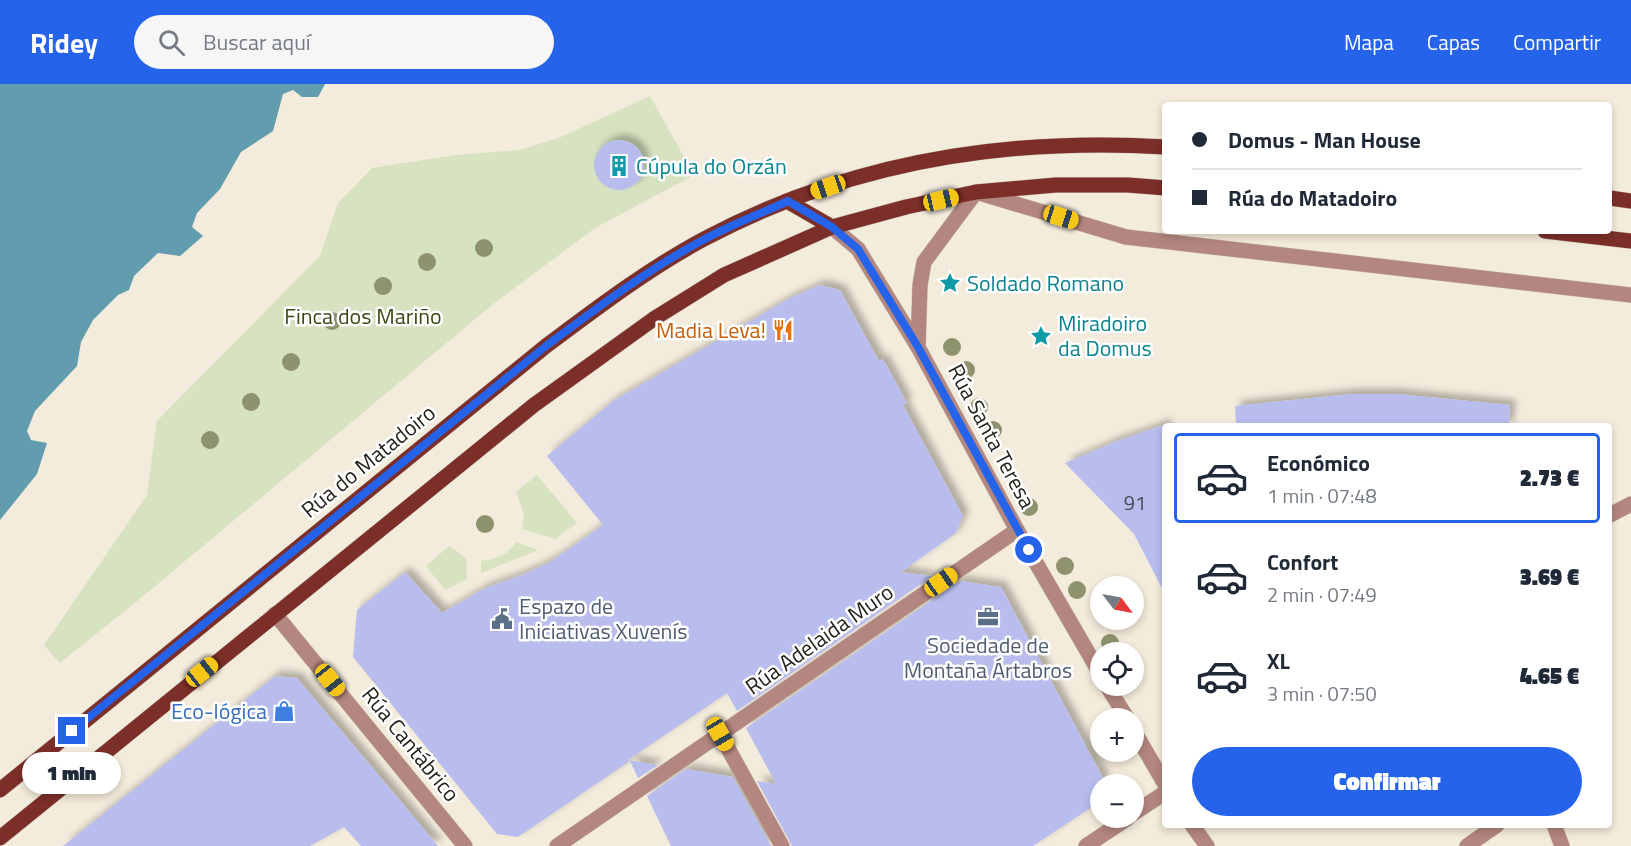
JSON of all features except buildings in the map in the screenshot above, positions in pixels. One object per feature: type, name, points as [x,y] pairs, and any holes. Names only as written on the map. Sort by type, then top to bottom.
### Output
[{"type":"main road","name":"Rúa do Matadoiro","points":[[0,790],[546,346],[622,290],[705,239],[788,201],[869,173],[977,151],[1055,144],[1162,147]]},
{"type":"main road","points":[[0,838],[534,405],[656,318],[724,275],[832,227],[906,207],[976,192],[1056,184],[1128,184],[1162,188]]},
{"type":"main road","points":[[1612,198],[1631,201]]},
{"type":"main road","points":[[788,201],[832,227]]},
{"type":"main road","points":[[1571,234],[1631,241]]},
{"type":"street","points":[[918,347],[920,285],[924,262],[976,192],[1126,237],[1631,295]]},
{"type":"street","name":"Rúa Santa Teresa","points":[[832,227],[858,249],[918,347],[1017,530],[1090,656]]},
{"type":"street","points":[[1612,515],[1631,504]]},
{"type":"street","name":"Rúa Adelaida Muro","points":[[557,846],[1017,530]]},
{"type":"street","name":"Rúa Cantábrico","points":[[275,614],[465,846]]},
{"type":"street","points":[[720,734],[782,846]]},
{"type":"street","points":[[1144,748],[1162,779]]},
{"type":"street","points":[[1144,806],[1162,795]]},
{"type":"street","points":[[1086,846],[1113,828]]},
{"type":"street","points":[[1194,828],[1207,846]]},
{"type":"street","points":[[1467,846],[1493,828]]},
{"type":"street","points":[[1555,828],[1562,846]]},
{"type":"green space","name":"Finca dos Mariño","points":[[650,96],[694,175],[595,228],[492,305],[60,663],[44,645],[147,495],[157,421],[320,256],[338,203],[372,168],[456,155],[520,150],[561,137]]},
{"type":"green space","points":[[537,475],[577,523],[555,539],[522,529],[524,514],[516,492]]},
{"type":"green space","points":[[516,542],[538,550],[481,573],[481,561],[501,556],[509,551]]},
{"type":"green space","points":[[449,546],[466,558],[467,579],[445,590],[426,566]]},
{"type":"water","points":[[0,84],[325,84],[318,97],[302,97],[293,90],[283,94],[273,131],[241,152],[220,189],[197,213],[192,227],[203,236],[180,256],[158,253],[134,276],[129,290],[118,295],[93,320],[81,342],[77,366],[35,411],[27,431],[31,440],[47,443],[37,474],[0,520]]},
{"type":"place","name":"Cúpula do Orzán","points":[[619,166]]},
{"type":"place","name":"Soldado Romano","points":[[950,283]]},
{"type":"place","name":"Madia Leva!","points":[[783,330]]},
{"type":"place","name":"Miradoiro da Domus","points":[[1041,336]]},
{"type":"place","name":"Sociedade de Montaña Ártabros","points":[[988,617]]},
{"type":"place","name":"Espazo de Iniciativas Xuvenís","points":[[502,619]]},
{"type":"place","name":"Eco-lógica","points":[[284,711]]},
{"type":"route","points":[[72,731],[546,346],[622,290],[662,264],[705,239],[788,201],[832,227],[858,249],[918,347],[1029,550]]}]
